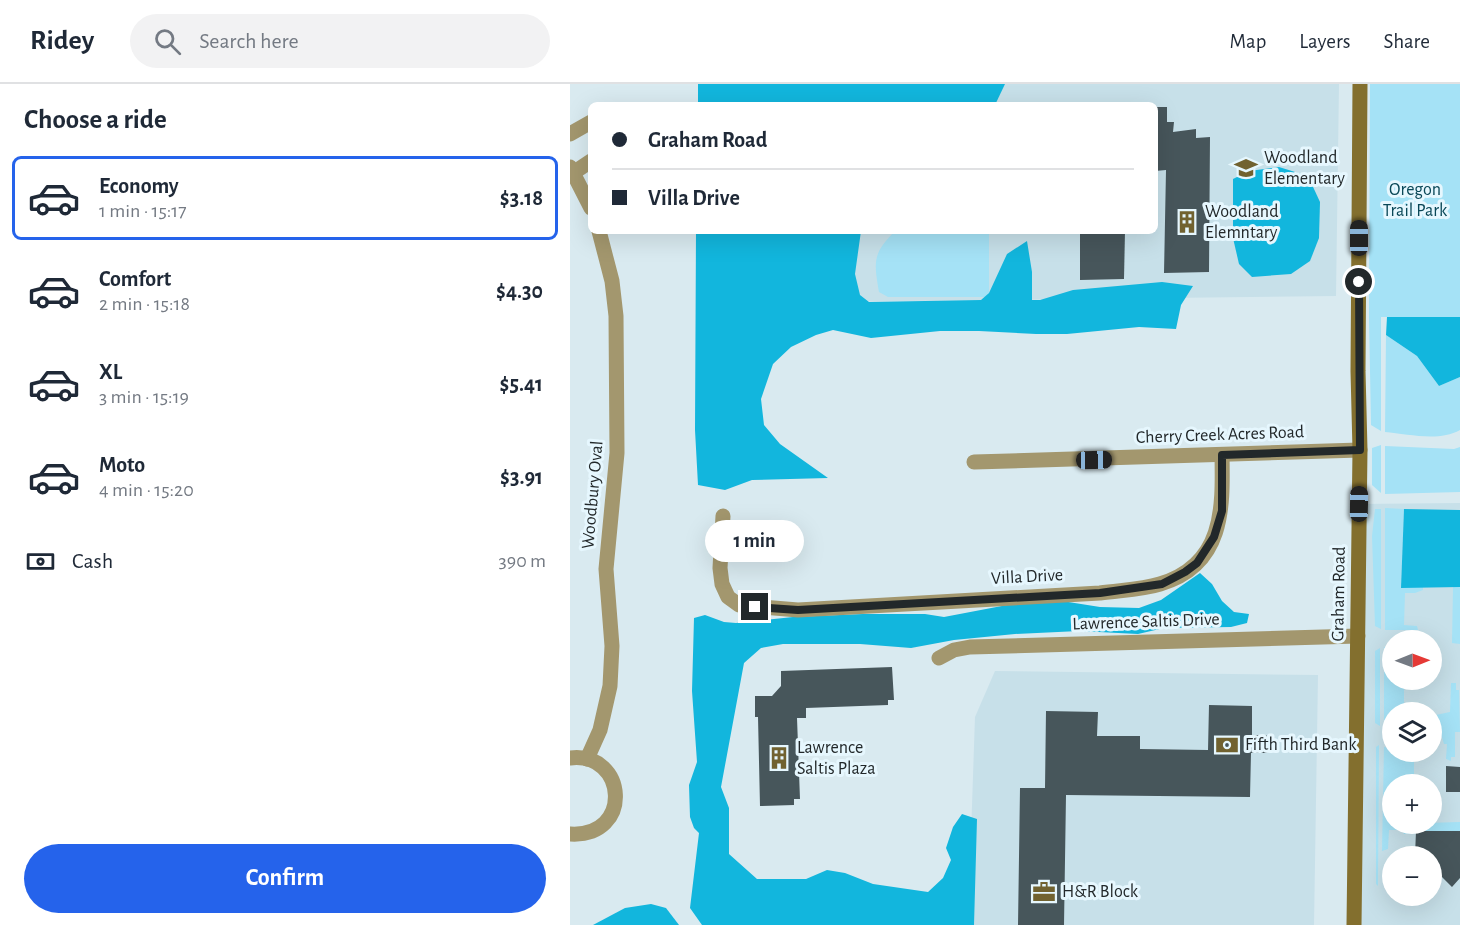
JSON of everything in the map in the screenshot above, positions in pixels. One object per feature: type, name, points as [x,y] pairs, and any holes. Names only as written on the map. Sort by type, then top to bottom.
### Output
[{"type":"main road","name":"Graham Road","points":[[1354,925],[1360,450],[1358,371],[1360,84]]},
{"type":"street","points":[[570,134],[588,125]]},
{"type":"street","points":[[588,162],[572,170],[588,202]]},
{"type":"street","name":"Woodbury Oval","points":[[587,759],[600,730],[610,686],[612,646],[606,569],[617,453],[616,316],[612,281],[600,234]]},
{"type":"street","name":"Cherry Creek Acres Road","points":[[974,462],[1360,450]]},
{"type":"street","name":"Villa Drive","points":[[723,516],[720,568],[722,584],[728,597],[739,605],[798,610],[1100,593],[1162,584],[1197,563],[1214,537],[1222,511],[1222,455]]},
{"type":"street","name":"Lawrence Saltis Drive","points":[[939,658],[954,650],[970,647],[1358,636]]},
{"type":"street","points":[[570,758],[594,761],[607,772],[612,780],[616,797],[612,814],[600,828],[582,834],[570,834]]},
{"type":"shaded area","points":[[698,84],[1005,84],[996,102],[698,102]]},
{"type":"shaded area","name":"Woodland Elementary","points":[[827,84],[1339,84],[1336,296],[827,302],[827,234],[1158,234],[1158,102],[827,102]]},
{"type":"shaded area","points":[[1279,167],[1308,176],[1320,202],[1319,238],[1310,261],[1291,274],[1252,277],[1239,264],[1233,238],[1233,179],[1249,171]]},
{"type":"shaded area","points":[[696,234],[861,234],[855,274],[860,295],[869,302],[981,300],[989,293],[1007,254],[1027,241],[1032,272],[1032,300],[1040,300],[1073,290],[1162,282],[1193,286],[1181,305],[1176,329],[1139,327],[1067,334],[940,331],[871,338],[833,330],[791,347],[773,364],[761,399],[764,425],[780,444],[828,478],[752,480],[725,490],[698,485],[695,430]]},
{"type":"shaded area","points":[[1387,317],[1460,317],[1460,377],[1439,386],[1417,356],[1386,335]]},
{"type":"shaded area","points":[[1460,503],[1460,925],[1354,925],[1359,504]]},
{"type":"shaded area","points":[[1404,509],[1460,510],[1460,587],[1401,588]]},
{"type":"shaded area","points":[[1200,573],[1212,584],[1222,601],[1234,612],[1249,614],[1247,623],[1231,627],[1164,628],[1138,634],[1079,631],[1015,634],[954,640],[911,648],[860,644],[783,644],[761,648],[744,663],[721,787],[729,808],[729,854],[757,879],[806,879],[827,870],[845,873],[873,884],[928,892],[943,878],[951,860],[946,848],[953,827],[962,814],[977,819],[974,925],[702,925],[690,908],[699,833],[694,828],[690,817],[689,785],[697,762],[692,691],[694,618],[705,615],[724,622],[736,623],[793,617],[863,614],[925,614],[944,617],[1007,605],[1062,601],[1100,607],[1139,608],[1161,600]]},
{"type":"shaded area","points":[[995,671],[1318,675],[1314,925],[968,925],[975,717]]},
{"type":"shaded area","points":[[651,904],[666,908],[679,925],[593,925],[625,908]]},
{"type":"green space","name":"Oregon Trail Park","points":[[1370,84],[1460,84],[1460,317],[1381,317],[1381,431],[1371,425]]},
{"type":"green space","points":[[892,234],[989,234],[989,293],[985,297],[888,297],[879,292],[876,259]]},
{"type":"green space","points":[[1386,335],[1417,356],[1439,386],[1460,377],[1460,430],[1443,436],[1385,432]]},
{"type":"green space","points":[[1381,445],[1381,493],[1372,485],[1372,448]]},
{"type":"green space","points":[[1385,446],[1454,449],[1460,447],[1460,492],[1385,494]]},
{"type":"green space","points":[[1385,508],[1404,509],[1401,587],[1423,587],[1423,590],[1405,593],[1404,625],[1417,626],[1418,630],[1385,630]]},
{"type":"green space","points":[[1375,509],[1381,509],[1381,629],[1375,626],[1372,536]]},
{"type":"green space","points":[[1453,587],[1460,587],[1460,644],[1452,643]]},
{"type":"green space","points":[[1380,648],[1380,726],[1375,723],[1375,651]]},
{"type":"green space","points":[[1451,683],[1456,683],[1456,690],[1459,690],[1460,732],[1455,732],[1455,757],[1451,757],[1451,761],[1446,759],[1447,744],[1444,744],[1442,737],[1442,714],[1450,712]]},
{"type":"green space","points":[[1384,690],[1404,690],[1404,702],[1384,702]]},
{"type":"green space","points":[[1379,745],[1378,886],[1376,884],[1376,747]]},
{"type":"green space","points":[[1384,762],[1414,762],[1414,774],[1383,774]]},
{"type":"green space","points":[[1460,822],[1460,831],[1442,831],[1442,823]]},
{"type":"green space","points":[[1382,834],[1389,834],[1388,846],[1382,846]]},
{"type":"building","name":"Woodland Elemntary","points":[[1158,107],[1167,107],[1167,122],[1174,122],[1173,132],[1196,129],[1196,138],[1210,137],[1209,272],[1164,273],[1166,170],[1158,171]]},
{"type":"building","points":[[1080,234],[1125,234],[1124,279],[1080,280]]},
{"type":"building","name":"Lawrence Saltis Plaza","points":[[892,667],[894,700],[888,700],[888,705],[806,708],[806,718],[797,718],[800,799],[794,799],[794,805],[760,806],[758,717],[755,717],[755,696],[772,696],[781,686],[781,671]]},
{"type":"building","points":[[1209,705],[1252,706],[1252,735],[1266,735],[1275,745],[1266,753],[1251,753],[1250,797],[1066,795],[1064,925],[1018,925],[1020,788],[1045,788],[1046,711],[1098,712],[1097,736],[1140,736],[1140,749],[1208,750]]},
{"type":"building","points":[[1446,766],[1460,767],[1460,792],[1446,792]]},
{"type":"building","points":[[1460,831],[1460,878],[1452,887],[1442,877],[1442,846],[1415,846],[1416,834]]},
{"type":"place","name":"Woodland Elementary","points":[[1246,168]]},
{"type":"place","name":"Woodland Elemntary","points":[[1187,222]]},
{"type":"place","name":"Fifth Third Bank","points":[[1227,745]]},
{"type":"place","name":"Lawrence Saltis Plaza","points":[[779,758]]},
{"type":"place","name":"H&R Block","points":[[1044,892]]},
{"type":"route","points":[[755,607],[798,610],[1100,593],[1162,584],[1185,572],[1197,563],[1209,548],[1219,525],[1223,497],[1222,455],[1360,450],[1359,282]]}]
